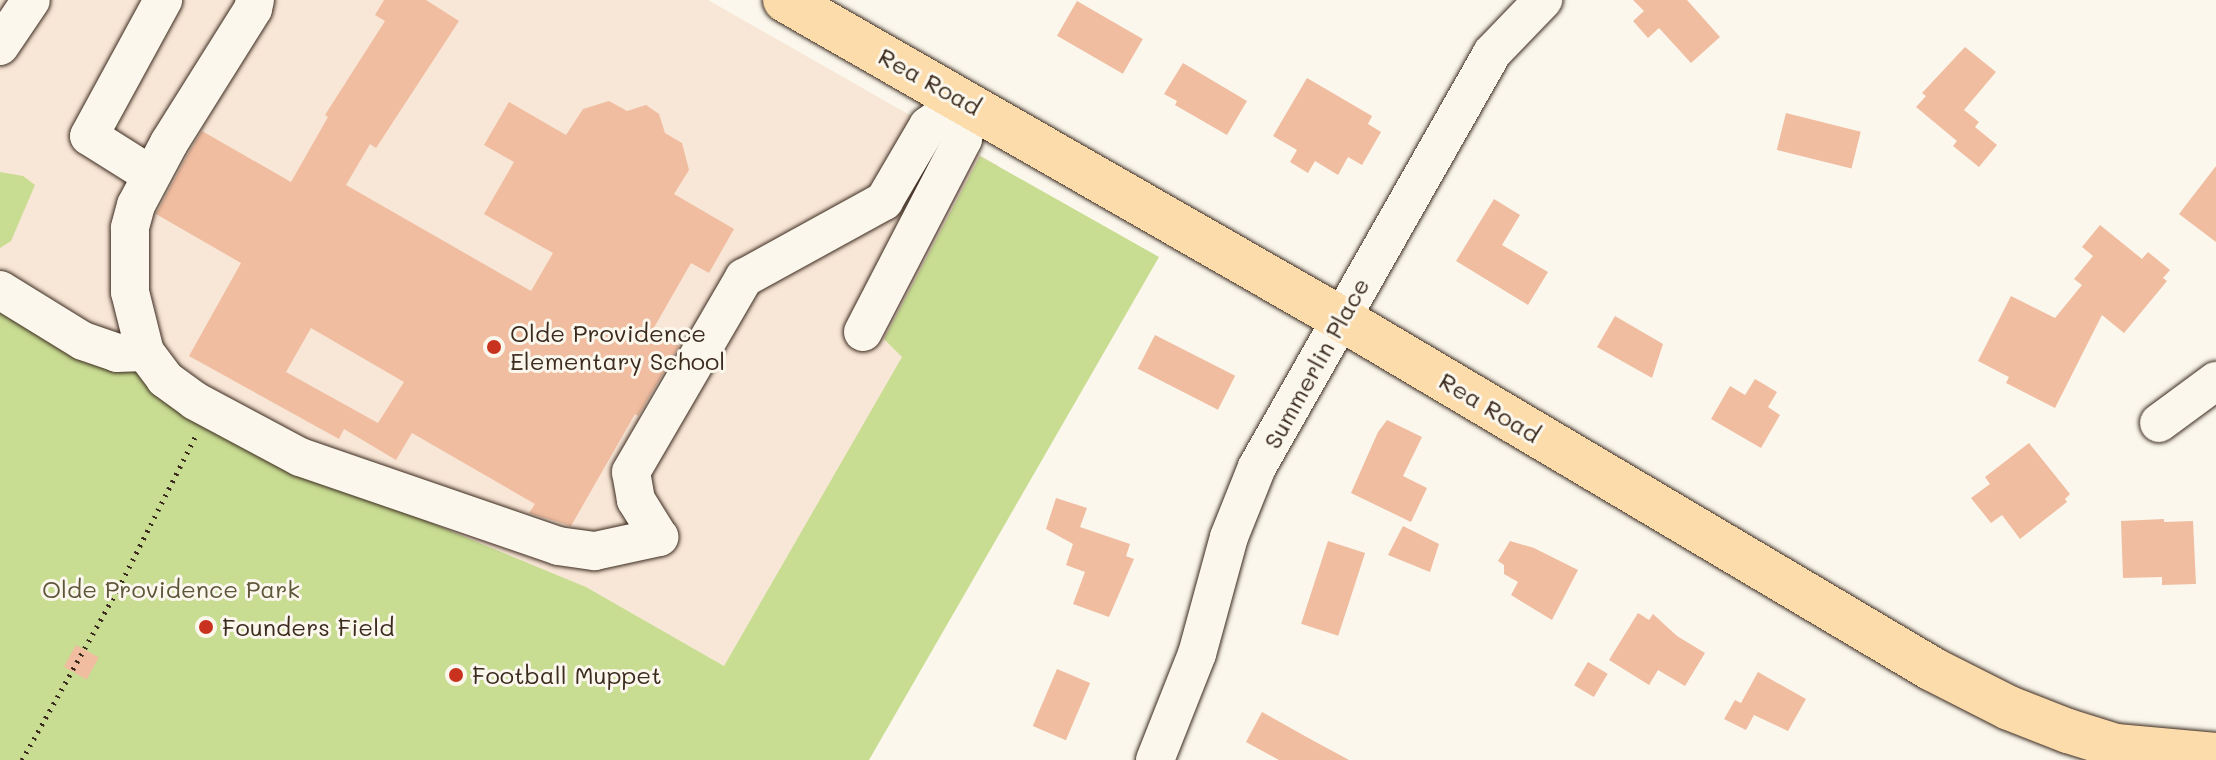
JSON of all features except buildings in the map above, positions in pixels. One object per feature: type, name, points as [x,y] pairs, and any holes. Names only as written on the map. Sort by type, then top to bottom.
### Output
[{"type":"main road","name":"Rea Road","points":[[785,0],[1340,318],[1932,669],[2009,708],[2116,746],[2216,755]]},
{"type":"street","points":[[0,46],[31,0]]},
{"type":"street","points":[[151,175],[89,136],[163,0]]},
{"type":"street","points":[[255,0],[253,9],[151,175],[136,205],[130,228],[130,292],[145,352],[165,379],[211,410],[300,457],[558,546],[595,551],[659,537],[636,500],[631,472],[744,278],[884,201],[928,126],[964,100]]},
{"type":"street","name":"Summerlin Place","points":[[1155,760],[1197,654],[1229,537],[1257,467],[1492,53],[1543,0]]},
{"type":"street","points":[[863,332],[963,139],[964,100]]},
{"type":"street","points":[[0,290],[83,341],[117,353],[145,352]]},
{"type":"street","points":[[2159,423],[2216,381]]},
{"type":"path","points":[[22,760],[118,589],[186,451],[211,410]]},
{"type":"shaded area","name":"Olde Providence Elementary School","points":[[0,0],[708,0],[999,166],[899,363],[724,666],[586,587],[320,477],[0,299]]},
{"type":"green space","name":"Olde Providence Park","points":[[980,156],[1159,257],[869,760],[0,760],[0,292],[320,477],[586,587],[724,666],[902,357],[884,339]]},
{"type":"green space","points":[[0,172],[23,176],[35,185],[11,241],[0,248]]},
{"type":"place","name":"Olde Providence Elementary School","points":[[494,347]]},
{"type":"place","name":"Founders Field","points":[[206,627]]},
{"type":"place","name":"Football Muppet","points":[[456,675]]}]
